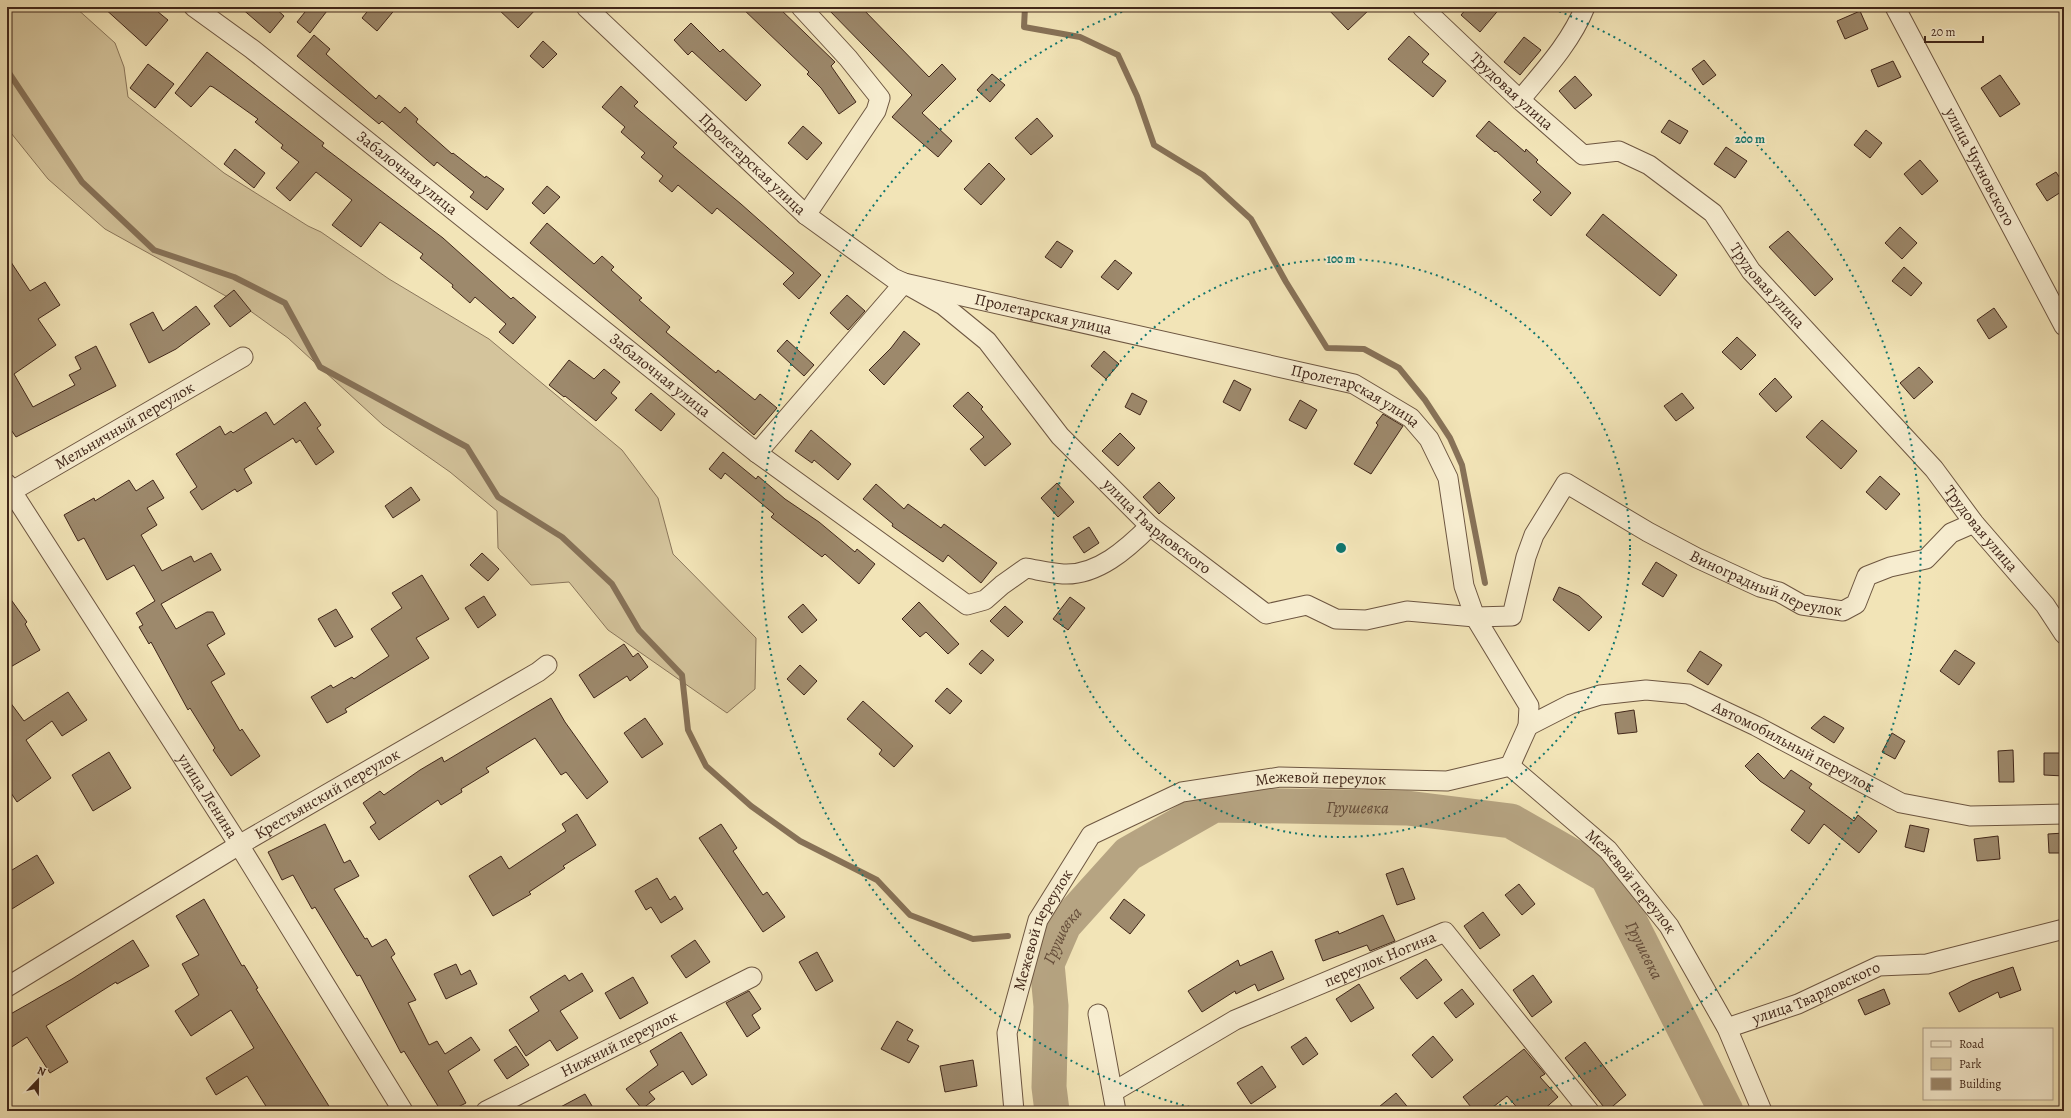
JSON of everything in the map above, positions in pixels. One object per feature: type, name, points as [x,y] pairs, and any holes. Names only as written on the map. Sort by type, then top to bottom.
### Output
[{"type":"street","name":"Пролетарская улица","points":[[586,7],[806,215],[893,278],[904,283],[1354,384],[1411,418],[1429,439],[1448,478],[1464,586],[1475,617],[1529,706],[1528,726]]},
{"type":"street","points":[[801,7],[848,58],[880,98],[876,111],[806,215]]},
{"type":"street","name":"Трудовая улица","points":[[1422,7],[1520,100],[1583,155],[1619,151],[1649,165],[1713,213],[1751,271],[1934,469],[1974,523],[2045,605],[2064,634]]},
{"type":"street","points":[[1520,100],[1555,58],[1580,20],[1585,7]]},
{"type":"street","name":"улица Чухновского","points":[[1895,7],[2064,326]]},
{"type":"street","name":"Забалочная улица","points":[[197,8],[252,49],[757,453],[967,605],[985,600],[1002,585],[1026,568],[1064,574],[1086,572],[1108,561],[1137,539],[1150,526]]},
{"type":"street","points":[[757,453],[904,283]]},
{"type":"street","name":"улица Твардовского","points":[[904,283],[943,305],[986,342],[1060,436],[1150,526],[1266,614],[1307,605],[1336,619],[1366,620],[1407,611],[1475,617],[1512,616],[1526,557],[1534,535],[1566,483]]},
{"type":"street","name":"Мельничный переулок","points":[[9,490],[242,357]]},
{"type":"street","name":"Виноградный переулок","points":[[1566,483],[1648,532],[1697,558],[1760,587],[1778,592],[1802,605],[1843,611],[1856,604],[1867,576],[1890,566],[1926,558],[1951,533],[1974,523]]},
{"type":"street","name":"улица Ленина","points":[[9,490],[239,845],[403,1111]]},
{"type":"street","name":"Крестьянский переулок","points":[[7,987],[239,845],[538,672],[547,665]]},
{"type":"street","name":"Автомобильный переулок","points":[[1528,726],[1571,704],[1600,695],[1646,690],[1688,694],[1756,726],[1901,803],[1970,816],[2064,814]]},
{"type":"street","points":[[1510,766],[1528,726]]},
{"type":"street","name":"Межевой переулок","points":[[1014,1111],[1007,1032],[1038,920],[1091,835],[1182,792],[1280,777],[1447,781],[1510,766],[1608,850],[1669,926],[1727,1028]]},
{"type":"street","name":"улица Твардовского","points":[[1727,1028],[1798,1004],[1880,966],[1927,964],[2064,929]]},
{"type":"street","name":"переулок Ногина","points":[[1113,1092],[1235,1020],[1445,932],[1589,1111]]},
{"type":"street","name":"Нижний переулок","points":[[486,1111],[752,977]]},
{"type":"street","points":[[1098,1014],[1116,1111]]},
{"type":"street","points":[[1727,1028],[1762,1111]]},
{"type":"green space","points":[[7,7],[75,7],[115,43],[124,67],[128,97],[224,173],[308,226],[321,232],[389,279],[489,339],[622,450],[658,498],[673,554],[756,638],[755,689],[727,713],[608,630],[569,582],[531,585],[498,548],[497,511],[450,472],[383,425],[288,338],[242,305],[105,229],[48,179],[7,128]]},
{"type":"building","points":[[103,7],[152,7],[168,20],[146,46]]},
{"type":"building","points":[[240,7],[274,7],[284,16],[270,33]]},
{"type":"building","points":[[309,7],[330,7],[310,33],[297,22]]},
{"type":"building","points":[[371,7],[397,7],[377,31],[362,18]]},
{"type":"building","points":[[496,7],[538,7],[518,28]]},
{"type":"building","points":[[741,7],[778,7],[835,62],[831,66],[856,102],[839,114],[821,88],[807,74],[809,72]]},
{"type":"building","points":[[826,7],[861,7],[929,77],[942,64],[956,79],[922,113],[952,141],[938,157],[892,117],[912,95]]},
{"type":"building","points":[[1326,7],[1372,7],[1348,30]]},
{"type":"building","points":[[1468,7],[1501,7],[1480,32],[1461,15]]},
{"type":"building","points":[[1860,11],[1868,29],[1845,39],[1837,21]]},
{"type":"building","points":[[691,23],[720,52],[723,49],[761,85],[746,101],[692,51],[688,55],[674,40]]},
{"type":"building","points":[[314,35],[330,49],[326,54],[376,99],[379,95],[400,113],[405,107],[418,119],[416,122],[452,154],[453,153],[485,178],[486,176],[504,189],[487,210],[470,197],[474,192],[437,162],[434,166],[382,121],[379,124],[297,56]]},
{"type":"building","points":[[1409,36],[1429,54],[1422,62],[1446,81],[1433,97],[1388,59]]},
{"type":"building","points":[[1524,37],[1541,50],[1520,75],[1504,62]]},
{"type":"building","points":[[543,41],[557,54],[543,68],[530,56]]},
{"type":"building","points":[[207,52],[324,143],[322,146],[443,238],[511,299],[513,297],[536,317],[513,344],[499,332],[506,324],[475,297],[470,303],[452,287],[453,285],[420,258],[423,254],[380,222],[361,247],[332,225],[352,200],[316,172],[290,201],[276,188],[299,162],[281,148],[283,145],[255,122],[258,119],[210,86],[191,107],[175,93]]},
{"type":"building","points":[[1704,60],[1716,75],[1703,85],[1692,69]]},
{"type":"building","points":[[1893,61],[1901,77],[1878,87],[1871,70]]},
{"type":"building","points":[[148,64],[174,84],[155,108],[130,88]]},
{"type":"building","points":[[992,74],[1005,85],[990,102],[977,90]]},
{"type":"building","points":[[2000,75],[2020,104],[2000,117],[1981,88]]},
{"type":"building","points":[[1575,76],[1592,95],[1575,109],[1559,91]]},
{"type":"building","points":[[621,86],[638,102],[634,106],[677,143],[673,147],[741,204],[821,275],[799,299],[783,284],[794,273],[717,208],[712,214],[678,185],[672,192],[659,181],[663,176],[641,157],[645,153],[621,132],[625,127],[602,107]]},
{"type":"building","points":[[1037,118],[1053,136],[1031,155],[1015,138]]},
{"type":"building","points":[[1669,120],[1688,131],[1680,144],[1661,132]]},
{"type":"building","points":[[1489,121],[1525,152],[1526,149],[1538,160],[1536,162],[1571,193],[1551,216],[1533,200],[1541,192],[1496,151],[1495,152],[1476,136]]},
{"type":"building","points":[[803,126],[822,143],[807,160],[788,143]]},
{"type":"building","points":[[1866,130],[1882,143],[1870,158],[1854,145]]},
{"type":"building","points":[[1726,147],[1747,161],[1735,178],[1714,164]]},
{"type":"building","points":[[235,149],[265,173],[254,188],[224,164]]},
{"type":"building","points":[[1920,160],[1938,181],[1922,195],[1904,174]]},
{"type":"building","points":[[989,163],[1005,179],[981,205],[964,189]]},
{"type":"building","points":[[2056,172],[2064,184],[2064,190],[2047,201],[2036,184]]},
{"type":"building","points":[[547,186],[560,197],[544,214],[532,203]]},
{"type":"building","points":[[1603,214],[1677,275],[1660,296],[1586,235]]},
{"type":"building","points":[[547,223],[594,264],[602,256],[614,267],[611,270],[642,298],[639,300],[670,327],[666,332],[716,373],[718,370],[755,400],[760,394],[777,408],[754,435],[530,243]]},
{"type":"building","points":[[1900,227],[1917,243],[1902,259],[1885,243]]},
{"type":"building","points":[[1788,231],[1833,279],[1815,296],[1769,247]]},
{"type":"building","points":[[1057,241],[1073,251],[1061,268],[1045,257]]},
{"type":"building","points":[[7,256],[30,291],[45,282],[60,305],[38,319],[56,345],[14,374],[33,407],[75,385],[69,375],[81,369],[75,357],[96,346],[116,386],[16,437],[7,424]]},
{"type":"building","points":[[1115,260],[1132,273],[1118,290],[1101,277]]},
{"type":"building","points":[[1904,267],[1922,283],[1911,296],[1892,281]]},
{"type":"building","points":[[234,290],[251,311],[230,327],[214,306]]},
{"type":"building","points":[[847,295],[865,311],[848,330],[830,313]]},
{"type":"building","points":[[196,306],[210,324],[176,349],[149,363],[130,324],[153,312],[163,331]]},
{"type":"building","points":[[1994,308],[2007,327],[1989,339],[1977,320]]},
{"type":"building","points":[[904,331],[920,344],[884,385],[869,370],[891,348]]},
{"type":"building","points":[[1737,337],[1756,355],[1741,370],[1722,352]]},
{"type":"building","points":[[787,340],[814,365],[804,376],[777,351]]},
{"type":"building","points":[[1104,351],[1119,364],[1106,379],[1091,366]]},
{"type":"building","points":[[569,360],[594,379],[604,369],[620,382],[611,393],[617,398],[596,421],[549,385]]},
{"type":"building","points":[[1919,367],[1933,382],[1914,399],[1900,383]]},
{"type":"building","points":[[1775,378],[1792,397],[1776,412],[1759,394]]},
{"type":"building","points":[[1234,380],[1251,389],[1240,411],[1223,402]]},
{"type":"building","points":[[968,392],[983,407],[981,409],[1011,444],[985,466],[970,449],[984,437],[953,406]]},
{"type":"building","points":[[651,393],[675,414],[661,431],[635,410]]},
{"type":"building","points":[[1132,393],[1147,401],[1140,415],[1125,407]]},
{"type":"building","points":[[1682,393],[1694,408],[1676,421],[1664,406]]},
{"type":"building","points":[[1300,400],[1317,410],[1306,429],[1289,420]]},
{"type":"building","points":[[305,402],[321,425],[317,428],[334,452],[316,465],[300,440],[296,443],[293,438],[244,469],[252,483],[237,492],[235,489],[202,510],[190,492],[197,487],[176,454],[220,426],[225,435],[231,431],[233,433],[266,412],[274,425]]},
{"type":"building","points":[[1383,414],[1403,426],[1371,474],[1354,464],[1378,425],[1376,423]]},
{"type":"building","points":[[1822,420],[1857,451],[1841,469],[1806,437]]},
{"type":"building","points":[[811,430],[851,464],[838,480],[814,460],[812,463],[795,451]]},
{"type":"building","points":[[1120,433],[1135,448],[1118,466],[1102,451]]},
{"type":"building","points":[[723,452],[756,479],[758,476],[785,499],[819,522],[855,552],[857,549],[875,564],[859,584],[825,554],[822,557],[771,517],[774,514],[725,473],[721,479],[709,469]]},
{"type":"building","points":[[1880,476],[1900,494],[1886,510],[1866,492]]},
{"type":"building","points":[[129,480],[136,491],[153,480],[164,498],[147,508],[157,525],[141,535],[162,571],[191,556],[194,562],[211,553],[221,570],[161,604],[176,629],[207,612],[213,612],[225,634],[207,645],[225,674],[211,682],[240,731],[242,729],[260,756],[231,776],[213,750],[215,748],[190,708],[188,710],[151,642],[149,644],[139,627],[143,625],[136,613],[155,601],[134,565],[107,580],[84,538],[78,541],[64,515],[94,498],[95,501]]},
{"type":"building","points":[[1159,482],[1175,498],[1159,514],[1143,497]]},
{"type":"building","points":[[1057,483],[1074,502],[1058,517],[1041,498]]},
{"type":"building","points":[[876,484],[904,509],[908,504],[941,528],[944,524],[997,563],[981,583],[948,555],[943,562],[892,526],[893,524],[863,499]]},
{"type":"building","points":[[411,487],[420,500],[393,518],[385,506]]},
{"type":"building","points":[[1089,527],[1099,543],[1084,553],[1073,537]]},
{"type":"building","points":[[482,553],[499,569],[488,581],[470,565]]},
{"type":"building","points":[[1656,562],[1677,575],[1663,597],[1642,584]]},
{"type":"building","points":[[422,575],[449,619],[416,638],[429,658],[345,709],[347,712],[327,723],[311,697],[331,685],[333,688],[352,677],[354,679],[389,656],[371,629],[402,608],[392,593]]},
{"type":"building","points":[[1559,587],[1579,596],[1602,617],[1589,631],[1553,600]]},
{"type":"building","points":[[7,594],[27,622],[25,624],[40,650],[7,669]]},
{"type":"building","points":[[484,596],[496,615],[478,628],[465,608]]},
{"type":"building","points":[[1070,597],[1085,608],[1068,630],[1053,619]]},
{"type":"building","points":[[919,602],[959,644],[948,654],[926,632],[920,637],[902,619]]},
{"type":"building","points":[[803,604],[817,620],[802,633],[788,617]]},
{"type":"building","points":[[1005,606],[1023,622],[1008,637],[990,621]]},
{"type":"building","points":[[336,609],[353,637],[335,647],[318,619]]},
{"type":"building","points":[[624,644],[633,657],[638,653],[648,667],[630,681],[627,676],[594,698],[579,675]]},
{"type":"building","points":[[982,650],[994,660],[981,674],[969,664]]},
{"type":"building","points":[[1955,650],[1975,663],[1959,685],[1940,671]]},
{"type":"building","points":[[1700,651],[1722,665],[1708,685],[1687,671]]},
{"type":"building","points":[[800,665],[817,681],[804,695],[787,679]]},
{"type":"building","points":[[947,688],[962,701],[950,714],[935,701]]},
{"type":"building","points":[[68,692],[87,720],[62,736],[52,721],[26,740],[51,778],[17,802],[7,787],[7,698],[24,721]]},
{"type":"building","points":[[551,698],[565,722],[608,782],[587,799],[566,772],[561,775],[535,738],[486,768],[489,772],[461,789],[462,792],[441,805],[438,800],[379,840],[370,827],[376,823],[363,803],[380,791],[384,795],[442,757],[444,762]]},
{"type":"building","points":[[863,701],[913,746],[894,767],[879,754],[882,750],[847,719]]},
{"type":"building","points":[[1634,710],[1637,732],[1618,734],[1615,713]]},
{"type":"building","points":[[1824,716],[1844,728],[1834,743],[1811,728]]},
{"type":"building","points":[[645,718],[663,744],[642,758],[624,733]]},
{"type":"building","points":[[1892,733],[1905,741],[1895,759],[1882,752]]},
{"type":"building","points":[[2013,750],[2014,782],[1999,782],[1998,751]]},
{"type":"building","points":[[109,752],[131,788],[93,811],[72,775]]},
{"type":"building","points":[[1758,753],[1784,779],[1791,770],[1812,784],[1809,788],[1854,821],[1858,815],[1877,831],[1859,853],[1824,824],[1809,844],[1791,830],[1805,811],[1760,781],[1745,766]]},
{"type":"building","points":[[2044,753],[2064,753],[2064,776],[2044,775]]},
{"type":"building","points":[[577,814],[596,845],[563,866],[565,868],[529,892],[531,894],[493,916],[469,876],[501,856],[509,869],[566,831],[562,824]]},
{"type":"building","points":[[325,824],[344,863],[350,860],[359,876],[334,889],[365,939],[367,938],[372,947],[386,939],[395,954],[391,957],[416,1000],[408,1003],[429,1045],[437,1041],[445,1054],[471,1037],[480,1050],[448,1071],[466,1103],[450,1111],[441,1111],[404,1051],[401,1053],[360,975],[357,976],[315,907],[312,909],[293,875],[282,880],[268,852]]},
{"type":"building","points":[[721,824],[737,848],[733,851],[763,895],[767,892],[785,917],[763,932],[699,838]]},
{"type":"building","points":[[1910,825],[1929,829],[1924,852],[1905,847]]},
{"type":"building","points":[[2064,833],[2064,853],[2049,853],[2048,834]]},
{"type":"building","points":[[1998,836],[2000,859],[1977,861],[1974,839]]},
{"type":"building","points":[[37,855],[54,883],[7,912],[7,873]]},
{"type":"building","points":[[1403,868],[1415,899],[1397,905],[1386,874]]},
{"type":"building","points":[[657,878],[670,900],[675,896],[683,909],[661,923],[651,907],[646,910],[635,891]]},
{"type":"building","points":[[1519,884],[1535,904],[1522,915],[1505,895]]},
{"type":"building","points":[[204,899],[242,966],[244,965],[258,988],[256,989],[332,1111],[269,1111],[247,1076],[216,1095],[206,1078],[254,1048],[231,1010],[191,1036],[175,1011],[199,995],[182,964],[199,955],[176,916]]},
{"type":"building","points":[[1124,899],[1145,915],[1130,934],[1110,918]]},
{"type":"building","points":[[1483,912],[1500,935],[1480,949],[1464,926]]},
{"type":"building","points":[[1383,915],[1395,941],[1370,951],[1367,945],[1323,961],[1315,940],[1338,931],[1339,934]]},
{"type":"building","points":[[133,940],[149,966],[117,984],[116,982],[46,1026],[68,1062],[50,1073],[27,1037],[7,1050],[7,1016],[72,979]]},
{"type":"building","points":[[695,940],[710,962],[686,978],[671,956]]},
{"type":"building","points":[[1272,951],[1284,979],[1258,991],[1255,984],[1236,994],[1235,991],[1202,1012],[1188,991],[1238,960],[1240,966]]},
{"type":"building","points":[[817,952],[833,981],[816,991],[799,962]]},
{"type":"building","points":[[1426,959],[1442,980],[1417,999],[1400,978]]},
{"type":"building","points":[[456,964],[461,975],[470,970],[477,984],[446,999],[434,974]]},
{"type":"building","points":[[2013,967],[2021,990],[2000,998],[1998,992],[1959,1012],[1949,993],[1972,981]]},
{"type":"building","points":[[582,973],[593,991],[560,1011],[578,1038],[557,1051],[550,1040],[526,1056],[509,1030],[539,1011],[530,997],[565,975],[569,981]]},
{"type":"building","points":[[1533,975],[1552,1002],[1532,1017],[1513,990]]},
{"type":"building","points":[[633,977],[648,1003],[620,1019],[605,993]]},
{"type":"building","points":[[1359,984],[1374,1008],[1351,1022],[1336,999]]},
{"type":"building","points":[[1462,989],[1474,1004],[1456,1018],[1444,1003]]},
{"type":"building","points":[[1884,989],[1890,1004],[1865,1015],[1858,1000]]},
{"type":"building","points":[[749,991],[761,1009],[752,1015],[760,1028],[747,1037],[726,1003]]},
{"type":"building","points":[[897,1021],[913,1030],[907,1040],[919,1046],[909,1063],[881,1049]]},
{"type":"building","points":[[681,1032],[707,1075],[692,1085],[683,1071],[649,1092],[655,1099],[642,1109],[626,1089],[658,1065],[650,1051]]},
{"type":"building","points":[[1433,1036],[1453,1060],[1432,1078],[1412,1055]]},
{"type":"building","points":[[1306,1037],[1318,1054],[1303,1065],[1291,1047]]},
{"type":"building","points":[[1585,1042],[1626,1095],[1607,1111],[1565,1058]]},
{"type":"building","points":[[516,1046],[529,1065],[507,1079],[494,1060]]},
{"type":"building","points":[[1524,1049],[1545,1074],[1540,1077],[1558,1097],[1542,1111],[1520,1111],[1507,1096],[1488,1111],[1474,1111],[1463,1097]]},
{"type":"building","points":[[973,1060],[977,1086],[945,1092],[940,1066]]},
{"type":"building","points":[[1262,1066],[1276,1087],[1251,1104],[1237,1083]]},
{"type":"building","points":[[1396,1093],[1411,1111],[1374,1111]]},
{"type":"building","points":[[585,1094],[595,1111],[553,1111]]},
{"type":"waterway","points":[[1025,7],[1024,27],[1080,37],[1118,55],[1137,96],[1154,145],[1203,175],[1251,219],[1286,282],[1327,348],[1364,349],[1399,368],[1425,400],[1450,438],[1462,465],[1485,583]]},
{"type":"waterway","points":[[7,70],[82,182],[154,250],[234,277],[285,303],[320,367],[467,447],[498,497],[562,537],[612,584],[639,630],[682,675],[688,730],[706,766],[751,806],[800,841],[877,880],[910,915],[973,939],[1008,936]]},
{"type":"waterway","name":"Грушевка","points":[[1052,1111],[1049,1087],[1051,1006],[1047,964],[1064,925],[1128,854],[1214,805],[1407,808],[1511,821],[1607,876],[1726,1111]]}]
